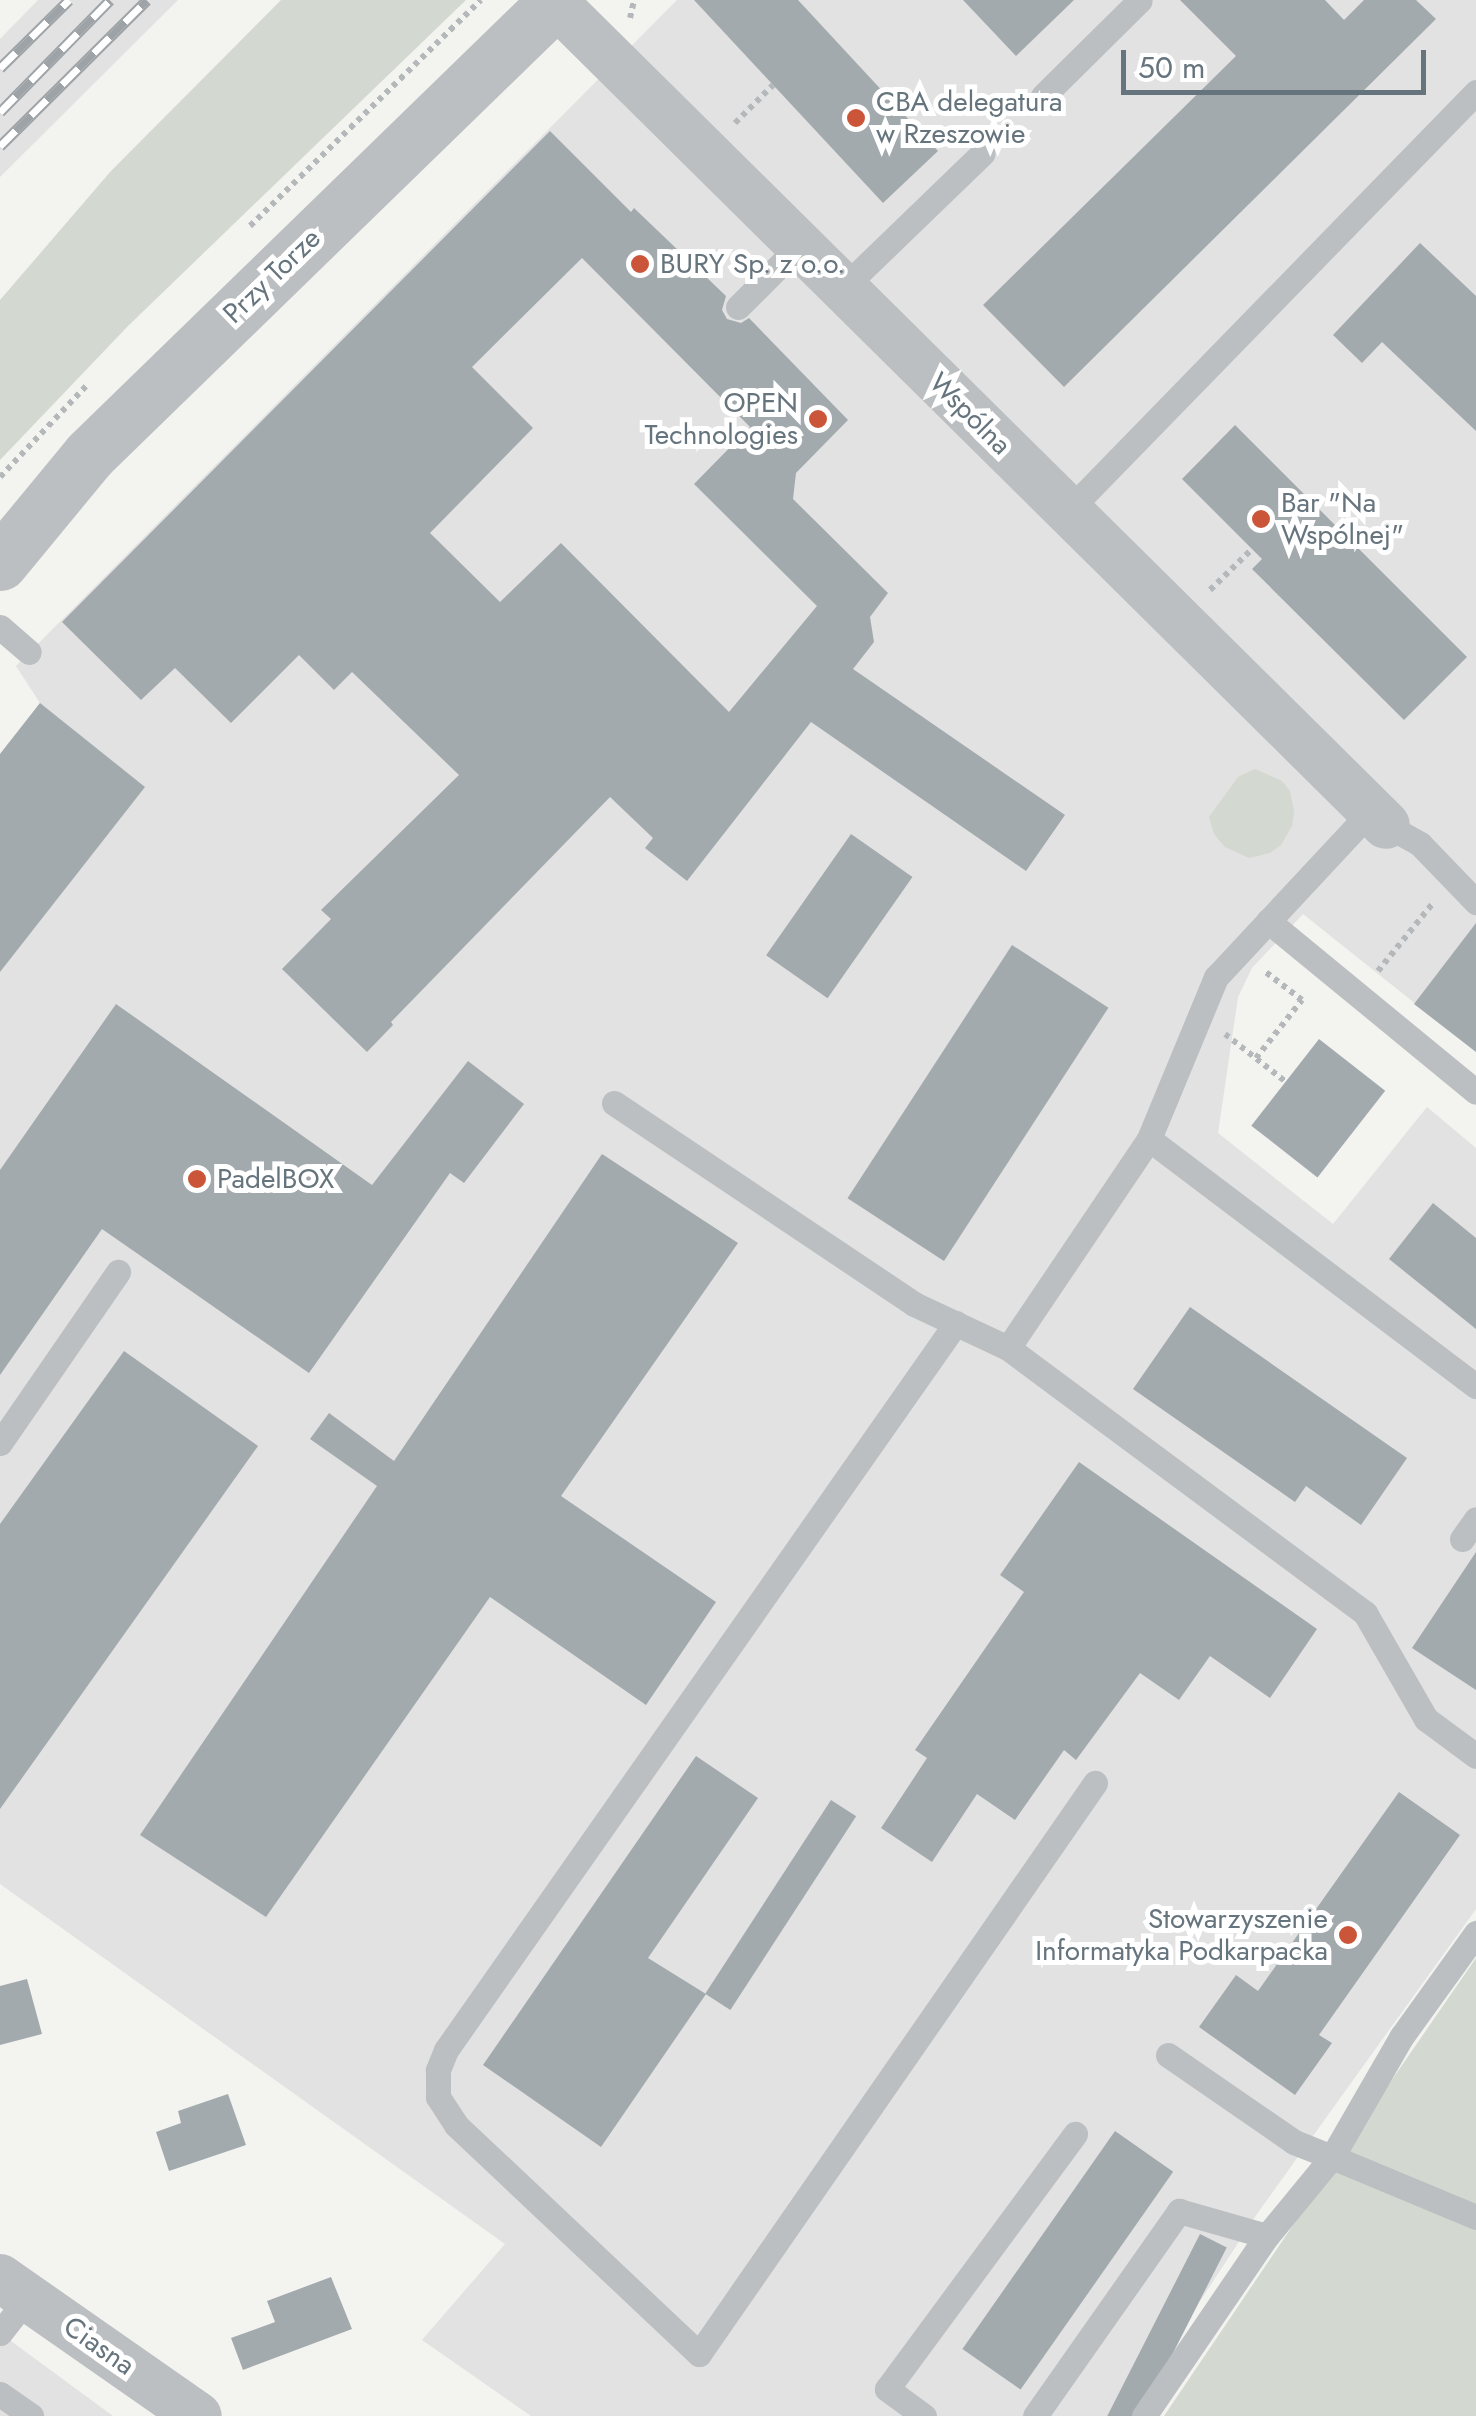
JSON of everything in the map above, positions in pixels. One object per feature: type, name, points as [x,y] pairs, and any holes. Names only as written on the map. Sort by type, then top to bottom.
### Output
[{"type":"street","name":"Wspólna","points":[[556,1],[1379,818]]},
{"type":"street","name":"Przy Torze","points":[[0,563],[104,440],[556,1]]},
{"type":"street","name":"Ciasna","points":[[10,2303],[198,2416]]},
{"type":"lane","points":[[1044,96],[1140,0]]},
{"type":"lane","points":[[1068,510],[1471,108]]},
{"type":"lane","points":[[843,288],[982,152]]},
{"type":"lane","points":[[738,307],[800,245]]},
{"type":"lane","points":[[0,627],[29,652]]},
{"type":"lane","points":[[1008,1348],[1150,1138],[1216,977],[1268,921],[1379,818],[1420,844],[1476,902]]},
{"type":"lane","points":[[1268,921],[1476,1092]]},
{"type":"lane","points":[[614,1102],[914,1304],[1008,1348],[1365,1613],[1426,1719],[1476,1756]]},
{"type":"lane","points":[[1150,1138],[1476,1386]]},
{"type":"lane","points":[[0,1443],[118,1272]]},
{"type":"lane","points":[[956,1323],[446,2050],[438,2070],[438,2097],[456,2124],[699,2354],[1096,1783]]},
{"type":"lane","points":[[1144,2416],[1267,2236],[1332,2158],[1402,2036],[1476,1933]]},
{"type":"lane","points":[[1168,2055],[1294,2142],[1476,2217]]},
{"type":"lane","points":[[924,2416],[887,2389],[1075,2134]]},
{"type":"lane","points":[[1034,2416],[1179,2212],[1267,2236]]},
{"type":"lane","points":[[0,2394],[31,2416]]},
{"type":"path","points":[[726,131],[773,85]]},
{"type":"path","points":[[1202,598],[1252,548]]},
{"type":"path","points":[[1239,951],[1302,1000],[1256,1058]]},
{"type":"path","points":[[1246,1051],[1286,1082]]},
{"type":"shaded area","points":[[38,0],[178,0],[0,177],[0,39]]},
{"type":"shaded area","points":[[281,0],[466,0],[128,326],[0,460],[0,300],[111,171]]},
{"type":"shaded area","points":[[677,0],[1476,0],[1476,1052],[1303,914],[1252,968],[1238,997],[1218,1133],[1333,1224],[1427,1107],[1476,1148],[1476,1909],[1259,2211],[1125,2416],[531,2416],[422,2340],[505,2244],[0,1884],[0,754],[40,703],[16,666]]},
{"type":"shaded area","points":[[1255,769],[1282,781],[1290,791],[1294,811],[1292,826],[1281,845],[1270,853],[1249,858],[1225,847],[1214,834],[1209,817],[1238,777]]},
{"type":"shaded area","points":[[1476,1958],[1476,2416],[1164,2416],[1358,2129]]},
{"type":"shaded area","points":[[0,2333],[113,2416],[0,2416]]},
{"type":"building","name":"CBA delegatura w Rzeszowie","points":[[694,0],[798,0],[938,151],[883,203]]},
{"type":"building","points":[[963,0],[1074,0],[1016,56]]},
{"type":"building","points":[[1180,0],[1325,0],[1344,20],[1364,0],[1416,0],[1436,19],[1064,387],[983,305],[1236,56]]},
{"type":"building","points":[[550,131],[631,212],[634,208],[726,296],[722,310],[727,319],[741,323],[749,318],[848,420],[796,473],[793,499],[888,593],[870,617],[874,642],[853,669],[1065,815],[1026,871],[811,722],[687,881],[645,848],[653,838],[610,797],[391,1022],[393,1025],[367,1052],[282,969],[331,919],[321,910],[459,775],[352,672],[334,690],[299,655],[231,723],[175,668],[141,700],[62,622]],"holes":[[[582,258],[750,427],[694,484],[817,606],[729,712],[561,543],[500,602],[430,533],[533,428],[472,367]]]},
{"type":"building","points":[[1420,243],[1476,296],[1476,431],[1382,342],[1362,363],[1333,335]]},
{"type":"building","points":[[1235,425],[1467,657],[1404,720],[1252,569],[1262,559],[1182,479]]},
{"type":"building","points":[[40,703],[145,787],[0,972],[0,754]]},
{"type":"building","points":[[851,834],[912,877],[828,998],[766,955]]},
{"type":"building","points":[[1476,923],[1476,1052],[1414,1004]]},
{"type":"building","points":[[1012,945],[1108,1008],[944,1261],[848,1198]]},
{"type":"building","name":"PadelBOX","points":[[116,1004],[372,1185],[468,1061],[524,1104],[464,1183],[450,1173],[309,1373],[102,1229],[0,1375],[0,1170]]},
{"type":"building","points":[[1319,1039],[1385,1091],[1317,1177],[1251,1126]]},
{"type":"building","points":[[602,1154],[738,1243],[561,1496],[716,1602],[646,1705],[490,1597],[266,1917],[140,1835],[377,1486],[310,1439],[329,1413],[394,1461]]},
{"type":"building","points":[[1433,1203],[1476,1238],[1476,1329],[1389,1259]]},
{"type":"building","points":[[1190,1307],[1407,1458],[1361,1525],[1306,1486],[1295,1502],[1133,1389]]},
{"type":"building","points":[[124,1351],[258,1446],[0,1809],[0,1524]]},
{"type":"building","points":[[1079,1462],[1317,1629],[1270,1698],[1210,1656],[1179,1700],[1140,1673],[1076,1760],[1064,1750],[1015,1820],[977,1794],[932,1862],[881,1828],[927,1758],[915,1750],[1024,1592],[1000,1575]]},
{"type":"building","points":[[1476,1552],[1476,1690],[1412,1648]]},
{"type":"building","points":[[696,1756],[758,1798],[648,1958],[706,1994],[601,2147],[483,2065]]},
{"type":"building","points":[[1399,1792],[1460,1835],[1319,2035],[1332,2043],[1295,2095],[1199,2027],[1236,1975],[1258,1991]]},
{"type":"building","points":[[831,1800],[856,1816],[730,2010],[705,1994]]},
{"type":"building","points":[[27,1979],[42,2034],[0,2045],[0,1986]]},
{"type":"building","points":[[228,2094],[246,2145],[169,2171],[156,2132],[181,2123],[178,2111]]},
{"type":"building","points":[[1115,2131],[1173,2172],[1021,2390],[962,2349]]},
{"type":"building","points":[[1200,2234],[1227,2248],[1141,2416],[1107,2416]]},
{"type":"building","points":[[331,2277],[352,2329],[243,2370],[231,2338],[275,2322],[267,2301]]},
{"type":"railway","points":[[0,68],[69,0]]},
{"type":"railway","points":[[0,112],[110,0]]},
{"type":"railway","points":[[0,146],[147,0]]},
{"type":"place","name":"CBA delegatura w Rzeszowie","points":[[856,118]]},
{"type":"place","name":"BURY Sp. z o.o.","points":[[640,264]]},
{"type":"place","name":"OPEN Technologies","points":[[818,419]]},
{"type":"place","name":"Bar \"Na Wspólnej\"","points":[[1261,519]]},
{"type":"place","name":"PadelBOX","points":[[197,1179]]},
{"type":"place","name":"Stowarzyszenie Informatyka Podkarpacka","points":[[1348,1935]]}]
